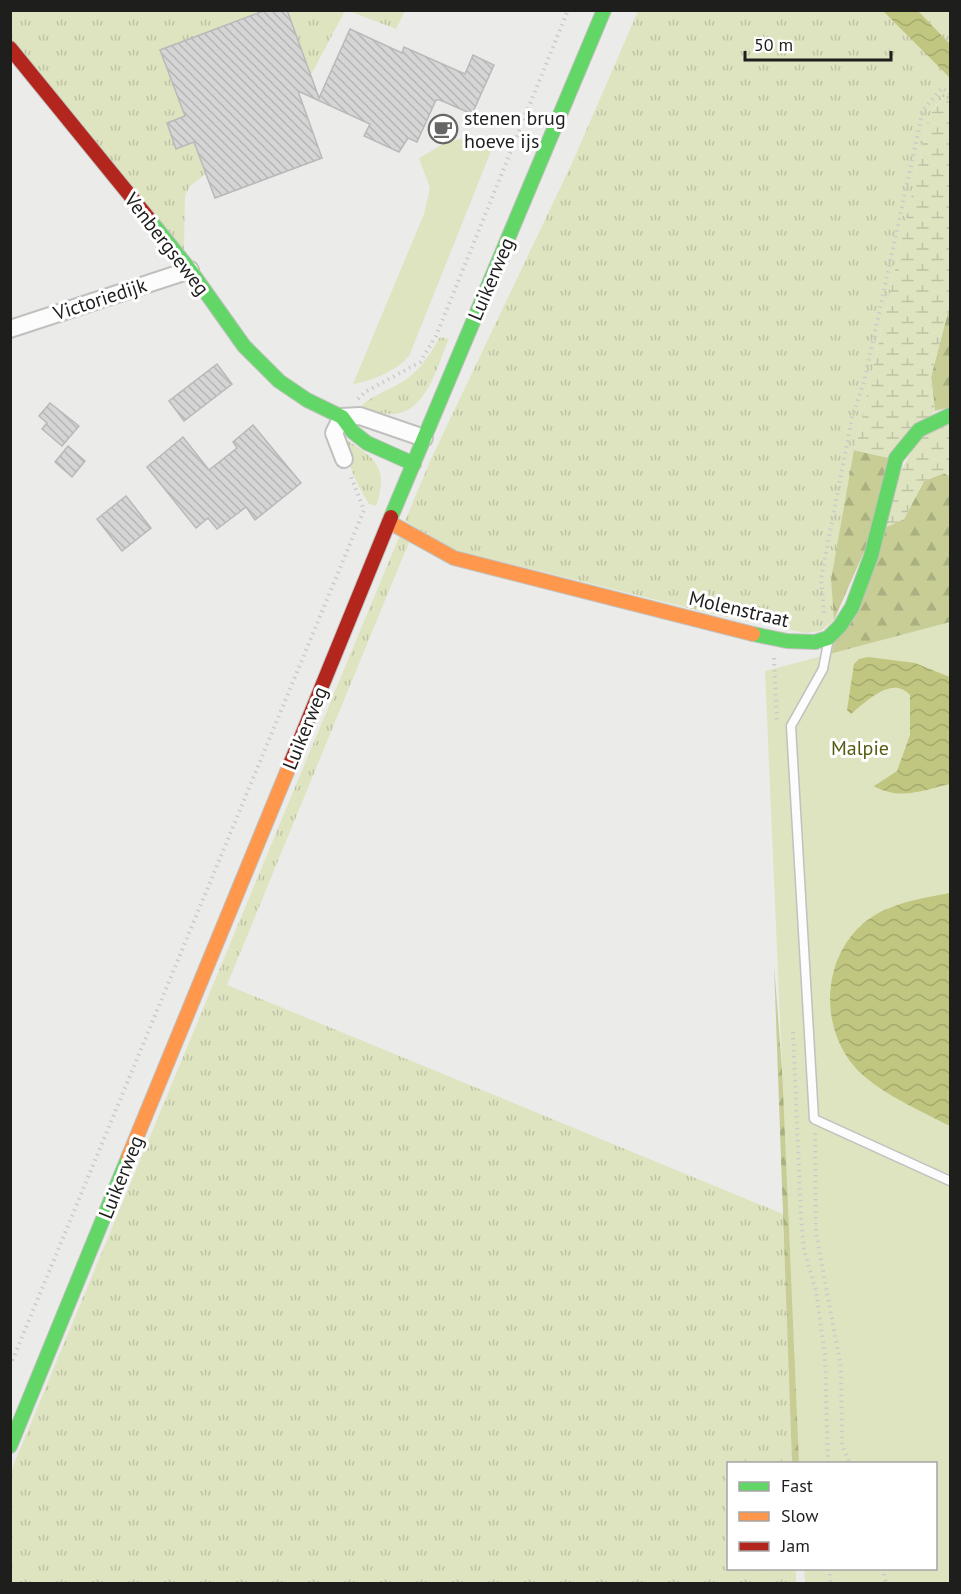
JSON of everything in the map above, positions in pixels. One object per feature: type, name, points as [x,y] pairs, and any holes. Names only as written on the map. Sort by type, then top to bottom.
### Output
[{"type":"main road","name":"Luikerweg","points":[[10,1446],[389,522],[604,10]]},
{"type":"main road","name":"Venbergseweg","points":[[10,48],[190,270],[244,346],[279,381],[307,400],[342,417],[353,432],[367,443],[414,464]]},
{"type":"main road","points":[[829,637],[845,618],[858,594],[896,458],[906,441],[921,427],[951,415]]},
{"type":"main road","name":"Molenstraat","points":[[389,522],[454,558],[465,561],[773,639],[807,642],[829,637]]},
{"type":"street","name":"Victoriedijk","points":[[10,329],[190,270]]},
{"type":"street","name":"Venbergseweg","points":[[342,417],[360,416],[424,438]]},
{"type":"street","points":[[342,417],[334,434],[344,459]]},
{"type":"lane","points":[[829,637],[823,669],[791,726],[814,1119],[951,1181]]},
{"type":"path","name":"Luikerweg","points":[[342,417],[365,392],[420,362],[436,336],[568,10]]},
{"type":"path","points":[[829,637],[822,608],[821,579],[852,418],[864,382],[923,110],[942,88],[951,94]]},
{"type":"path","name":"Luikerweg","points":[[10,1366],[364,510],[344,459]]},
{"type":"path","points":[[814,1119],[816,1233],[841,1368],[842,1445],[848,1462]]},
{"type":"path","points":[[795,1124],[804,1250],[816,1291],[825,1356],[828,1462]]},
{"type":"green space","points":[[10,11],[345,11],[306,84],[196,128],[211,170],[190,186],[185,196],[184,250],[11,40]]},
{"type":"green space","points":[[349,11],[405,11],[396,29]]},
{"type":"green space","points":[[638,11],[883,11],[950,78],[950,101],[943,97],[929,116],[855,450],[831,580],[834,620],[821,631],[805,633],[709,613],[454,550],[405,521],[431,459],[573,161]]},
{"type":"green space","points":[[918,11],[950,11],[950,44],[922,16]]},
{"type":"green space","points":[[944,97],[950,101],[950,304],[931,377],[935,411],[889,458],[855,450],[929,116]]},
{"type":"green space","points":[[461,139],[477,142],[491,151],[410,354],[400,365],[384,374],[353,384],[424,214],[430,188],[419,158],[447,142]]},
{"type":"green space","points":[[950,304],[950,407],[935,411],[931,377]]},
{"type":"green space","points":[[440,337],[449,339],[430,385],[415,405],[393,414],[381,413],[361,406],[411,376],[427,358]]},
{"type":"green space","points":[[950,421],[950,477],[944,473],[924,481],[904,519],[884,528],[893,487],[918,438]]},
{"type":"green space","points":[[345,439],[365,452],[377,465],[381,482],[376,506],[369,504],[356,481],[349,464]]},
{"type":"green space","points":[[854,450],[889,458],[867,545],[834,620],[831,580]]},
{"type":"green space","points":[[944,473],[950,477],[950,677],[828,671],[834,642],[884,528],[904,519],[924,481]]},
{"type":"green space","points":[[399,537],[409,542],[227,985],[783,1214],[792,1462],[727,1462],[727,1570],[796,1570],[796,1583],[11,1584],[11,1471]]},
{"type":"green space","name":"Malpie","points":[[950,622],[950,1583],[805,1583],[804,1570],[937,1570],[937,1462],[799,1462],[765,671]]},
{"type":"green space","points":[[774,964],[812,1462],[792,1462]]},
{"type":"water","points":[[883,11],[918,11],[950,44],[950,78]]},
{"type":"water","points":[[868,657],[915,663],[950,677],[950,784],[902,794],[874,786],[897,771],[910,735],[910,695],[903,690],[887,689],[879,692],[851,714],[847,710],[854,664],[859,659]]},
{"type":"water","points":[[950,893],[950,1126],[899,1100],[874,1084],[854,1066],[842,1049],[834,1029],[831,987],[835,967],[843,948],[856,931],[872,917],[910,901]]},
{"type":"building","points":[[266,10],[287,10],[319,98],[350,29],[402,53],[404,47],[465,74],[473,55],[494,65],[472,114],[436,100],[417,142],[408,138],[399,152],[364,136],[370,124],[298,91],[322,158],[215,198],[194,142],[176,149],[167,123],[185,116],[160,50]]},
{"type":"building","points":[[217,364],[232,384],[184,421],[169,401]]},
{"type":"building","points":[[50,403],[79,426],[62,446],[42,429],[47,423],[39,416]]},
{"type":"building","points":[[253,425],[301,483],[255,520],[246,507],[217,529],[208,518],[196,528],[147,467],[183,437],[209,470],[237,448],[233,442]]},
{"type":"building","points":[[68,446],[85,461],[72,477],[55,462]]},
{"type":"building","points":[[126,496],[151,528],[122,551],[97,519]]},
{"type":"traffic: fast","points":[[391,517],[604,10]]},
{"type":"traffic: fast","points":[[150,220],[190,270],[244,346],[279,381],[307,400],[342,417],[353,432],[367,443],[414,464]]},
{"type":"traffic: fast","points":[[753,634],[787,641],[815,642],[828,638],[840,626],[852,607],[871,556],[896,458],[919,430],[950,415]]},
{"type":"traffic: fast","points":[[10,1446],[128,1158]]},
{"type":"traffic: slow","points":[[389,522],[454,558],[753,634]]},
{"type":"traffic: slow","points":[[128,1158],[291,762]]},
{"type":"traffic: jam","points":[[10,48],[150,220]]},
{"type":"traffic: jam","points":[[291,762],[391,517]]},
{"type":"place","name":"stenen brug hoeve ijs","points":[[443,129]]}]
